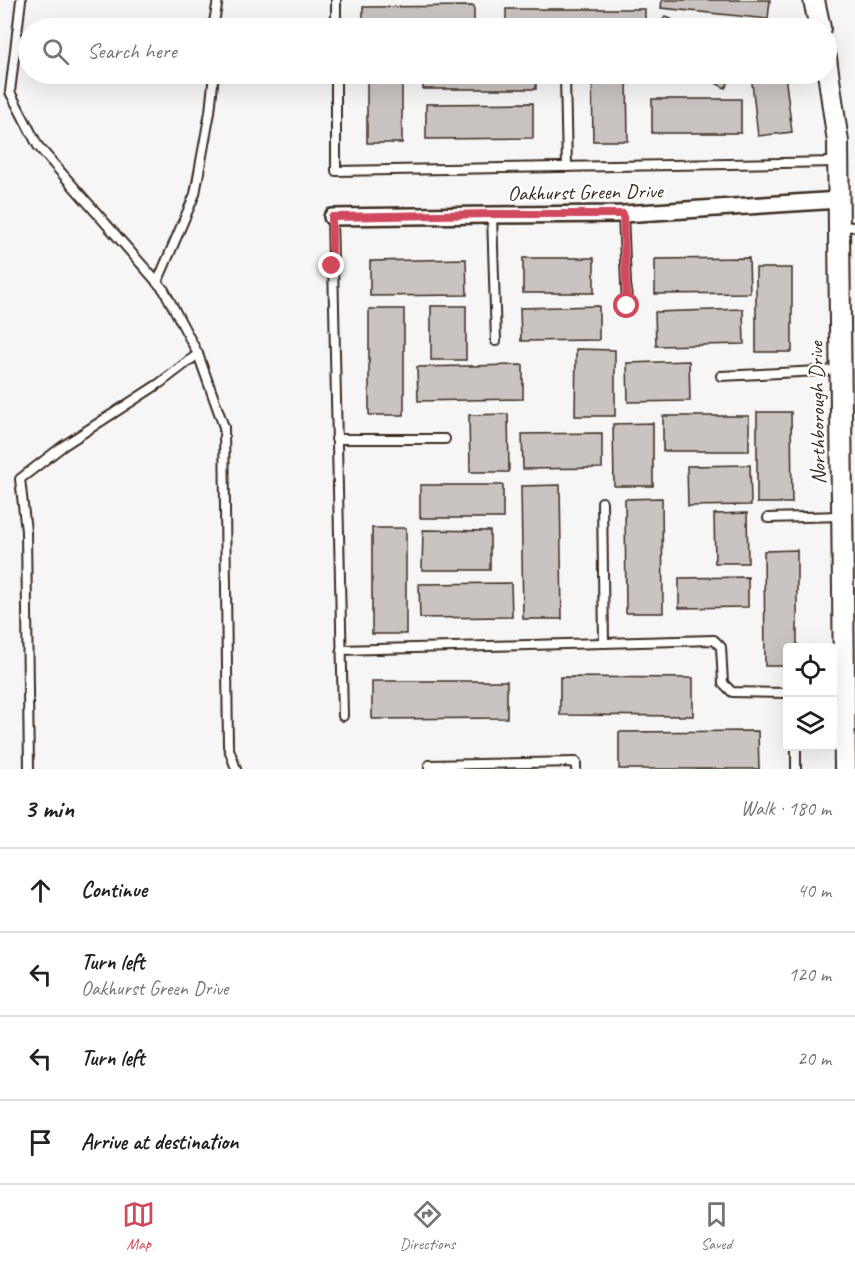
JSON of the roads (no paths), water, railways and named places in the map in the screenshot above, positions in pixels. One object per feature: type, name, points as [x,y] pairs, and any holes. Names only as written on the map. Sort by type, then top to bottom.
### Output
[{"type":"street","points":[[814,0],[818,18]]},
{"type":"street","name":"Northborough Drive","points":[[830,84],[838,142],[839,200],[847,226],[841,370],[842,516],[849,566],[838,692],[845,769]]},
{"type":"street","name":"Oakhurst Green Drive","points":[[332,217],[623,214],[839,200]]},
{"type":"lane","points":[[19,18],[21,0]]},
{"type":"lane","points":[[215,18],[218,0]]},
{"type":"lane","points":[[336,0],[336,18]]},
{"type":"lane","points":[[18,25],[10,92],[38,146],[164,290],[198,354],[224,427],[228,746],[236,769]]},
{"type":"lane","points":[[157,283],[195,194],[213,84]]},
{"type":"lane","points":[[336,84],[336,171],[838,162]]},
{"type":"lane","points":[[565,84],[567,167]]},
{"type":"lane","points":[[492,214],[496,341]]},
{"type":"lane","points":[[623,214],[627,306]]},
{"type":"lane","points":[[332,217],[343,716]]},
{"type":"lane","points":[[29,769],[26,531],[20,480],[63,446],[160,383],[198,354]]},
{"type":"lane","points":[[721,376],[841,370]]},
{"type":"lane","points":[[336,439],[445,439]]},
{"type":"lane","points":[[602,502],[604,643]]},
{"type":"lane","points":[[768,518],[842,516]]},
{"type":"lane","points":[[341,650],[714,640],[721,647],[723,683],[732,692],[783,693]]},
{"type":"lane","points":[[796,751],[796,769]]},
{"type":"lane","points":[[429,769],[429,765],[576,762],[576,769]]}]
